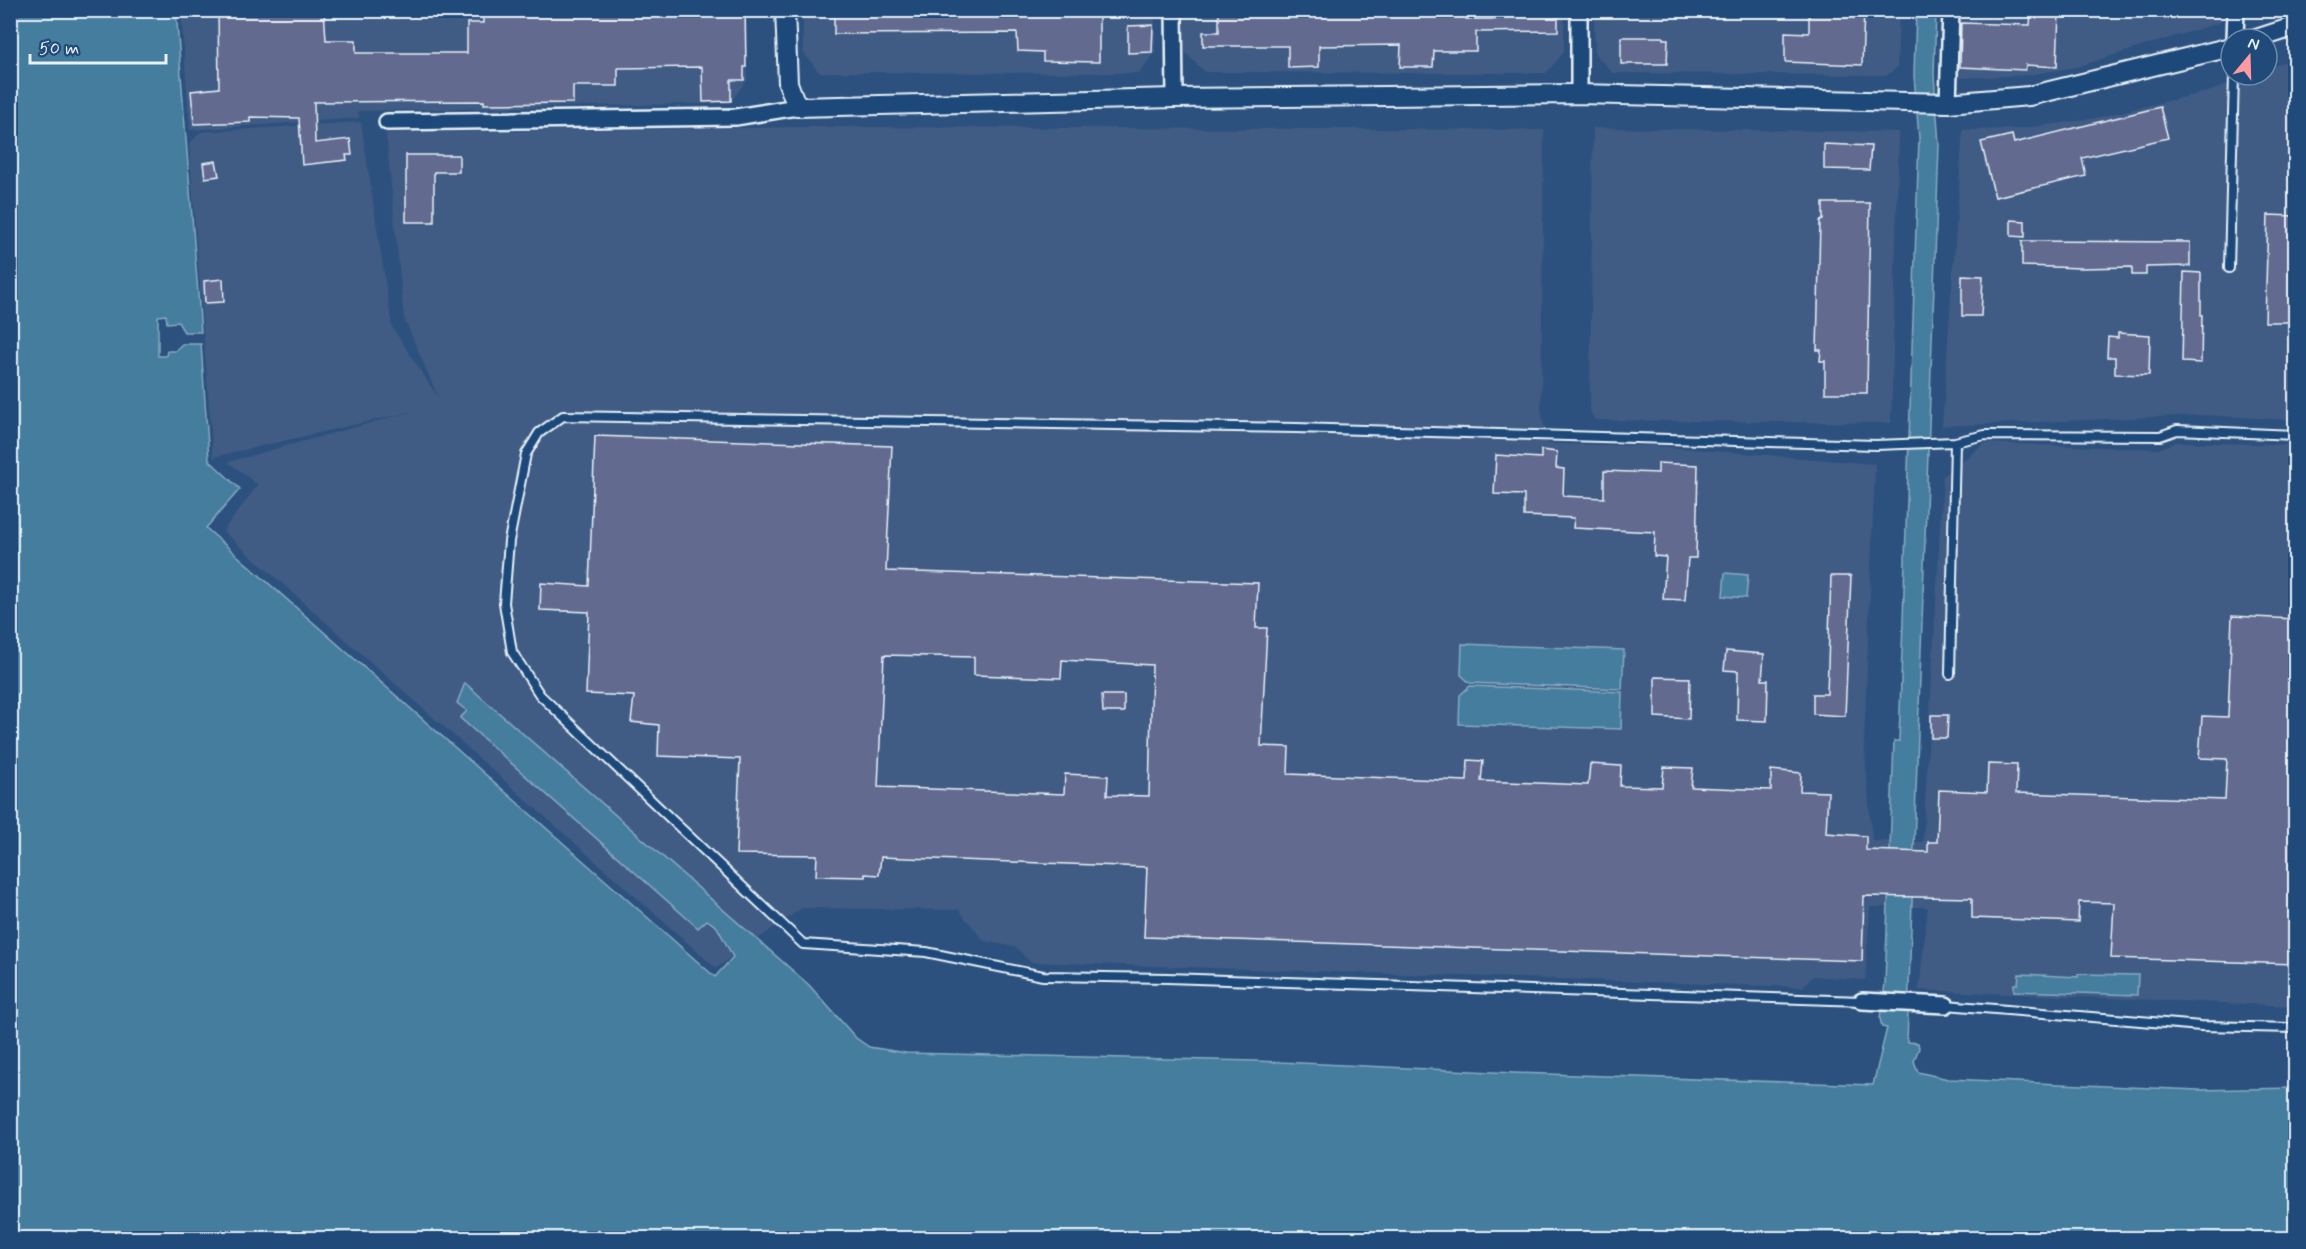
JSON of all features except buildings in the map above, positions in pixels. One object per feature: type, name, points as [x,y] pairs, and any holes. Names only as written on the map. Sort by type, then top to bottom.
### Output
[{"type":"street","points":[[785,10],[788,83],[797,107]]},
{"type":"street","points":[[1174,10],[1176,98]]},
{"type":"street","points":[[1579,10],[1579,94]]},
{"type":"street","points":[[1943,103],[1950,10]]},
{"type":"street","points":[[2235,27],[2236,10]]},
{"type":"street","points":[[2279,31],[2295,26]]},
{"type":"street","points":[[387,122],[735,117],[797,107],[1176,98],[1579,94],[1943,103],[2029,96],[2219,50]]},
{"type":"street","points":[[1862,1001],[1946,1005]]},
{"type":"lane","points":[[2229,268],[2234,87]]},
{"type":"lane","points":[[1862,1001],[1043,976],[926,951],[803,944],[540,695],[512,652],[504,603],[509,541],[526,454],[539,433],[563,416],[1296,428],[1876,445],[1955,442],[1985,435],[2160,436],[2177,430],[2295,435]]},
{"type":"lane","points":[[1950,674],[1955,442]]},
{"type":"lane","points":[[1946,1005],[2201,1026],[2295,1028]]},
{"type":"shaded area","points":[[10,11],[176,11],[201,332],[184,332],[178,322],[167,323],[166,315],[158,316],[158,356],[166,356],[167,351],[175,351],[182,344],[201,344],[209,460],[240,489],[206,528],[715,977],[733,957],[717,927],[707,920],[698,928],[460,718],[467,711],[457,703],[465,683],[809,985],[856,1038],[869,1047],[906,1053],[1255,1061],[1514,1073],[1873,1085],[1887,1028],[1882,1027],[1880,1018],[1885,984],[1894,741],[1899,741],[1919,138],[1914,75],[1916,11],[1936,11],[1934,74],[1939,145],[1907,1042],[1918,1043],[1919,1048],[1914,1061],[1918,1072],[1948,1079],[2198,1090],[2295,1088],[2295,1238],[11,1238]]},
{"type":"shaded area","points":[[181,11],[747,11],[747,80],[729,103],[358,111],[359,118],[190,130]]},
{"type":"shaded area","points":[[803,11],[1155,11],[1155,52],[1139,73],[819,72],[803,52]]},
{"type":"shaded area","points":[[1185,11],[1564,11],[1564,52],[1546,73],[1205,72],[1185,52]]},
{"type":"shaded area","points":[[1594,11],[1899,11],[1897,68],[1887,75],[1613,73],[1595,54]]},
{"type":"shaded area","points":[[1960,11],[2221,11],[2221,22],[2076,67],[2029,75],[1958,78]]},
{"type":"shaded area","points":[[2295,57],[2295,420],[2201,415],[1942,426],[1963,130],[2018,129],[2091,119],[2221,87],[2279,87],[2279,64]]},
{"type":"shaded area","points":[[361,122],[392,327],[439,399],[404,318],[386,133],[812,127],[1544,130],[1541,409],[1547,444],[1653,446],[1875,464],[1864,741],[1872,841],[1923,842],[1943,476],[1985,443],[2158,449],[2176,442],[2295,445],[2295,1006],[1919,990],[1928,907],[1870,907],[1865,980],[1813,976],[1802,987],[1030,962],[1016,947],[984,941],[959,910],[802,908],[716,968],[223,531],[258,485],[228,462],[418,410],[213,457],[189,144],[201,132]]},
{"type":"shaded area","points":[[1593,128],[1899,132],[1891,423],[1595,420],[1590,411]]},
{"type":"shaded area","points":[[1725,573],[1748,575],[1746,598],[1723,596]]},
{"type":"shaded area","points":[[1462,644],[1624,650],[1622,689],[1470,683],[1461,675]]},
{"type":"shaded area","points":[[1470,686],[1622,692],[1621,729],[1459,724],[1460,695]]},
{"type":"shaded area","points":[[2019,974],[2078,977],[2078,974],[2138,975],[2137,995],[2014,991],[2014,984],[2018,984]]}]
